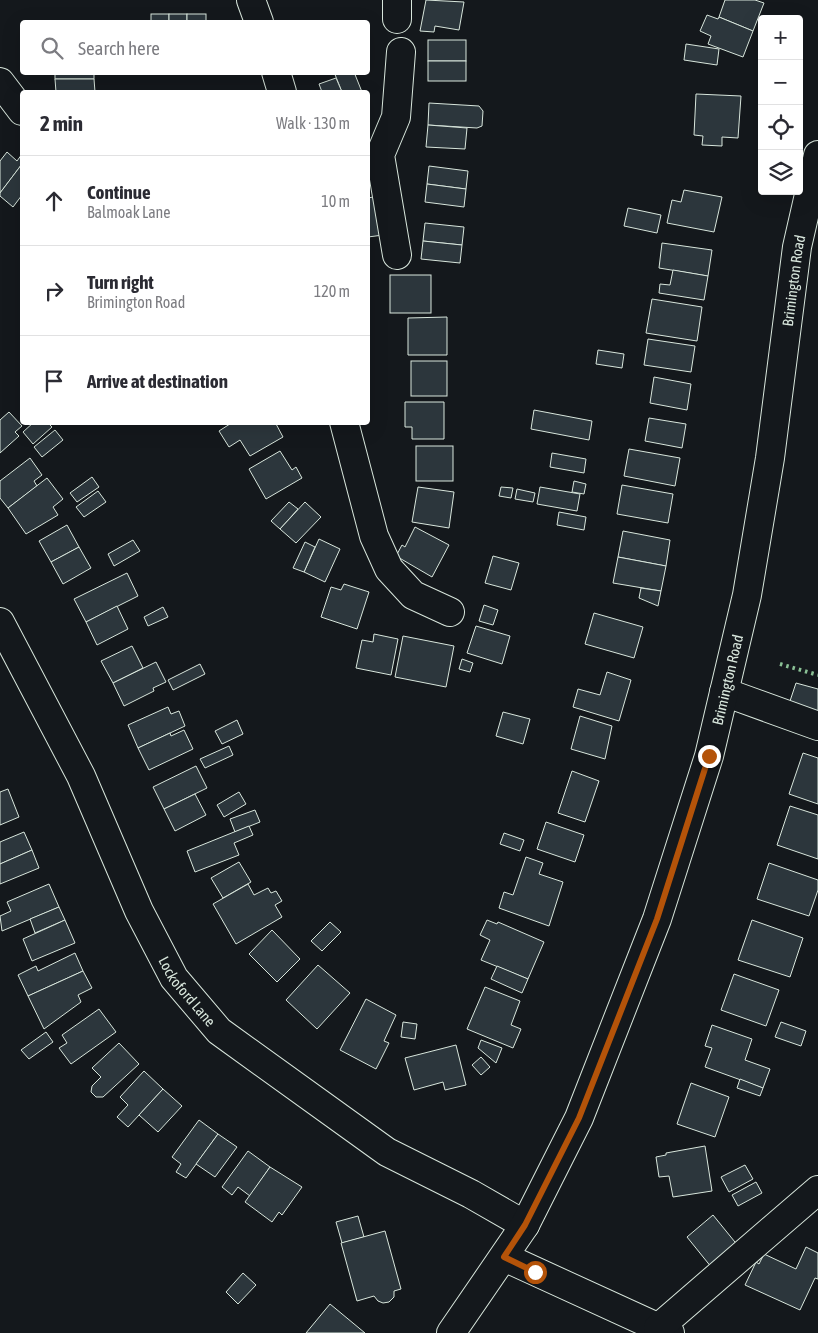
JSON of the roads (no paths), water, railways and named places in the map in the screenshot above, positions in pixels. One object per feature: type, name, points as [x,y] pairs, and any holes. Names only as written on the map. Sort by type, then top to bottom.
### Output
[{"type":"main road","points":[[251,0],[258,20]]},
{"type":"main road","points":[[397,255],[374,154],[396,117],[400,52]]},
{"type":"main road","points":[[277,75],[281,90]]},
{"type":"main road","points":[[0,82],[20,108]]},
{"type":"main road","name":"Brimington Road","points":[[451,1333],[525,1225],[579,1118],[657,919],[709,756],[748,585],[770,458],[796,247],[818,156]]},
{"type":"main road","points":[[345,425],[360,490],[374,536],[389,569],[413,595],[450,612]]},
{"type":"main road","name":"Lockoford Lane","points":[[0,622],[81,776],[139,911],[174,978],[219,1031],[387,1152],[471,1194],[525,1225]]},
{"type":"main road","points":[[724,692],[818,726]]},
{"type":"main road","points":[[504,1257],[664,1331],[818,1190]]}]
